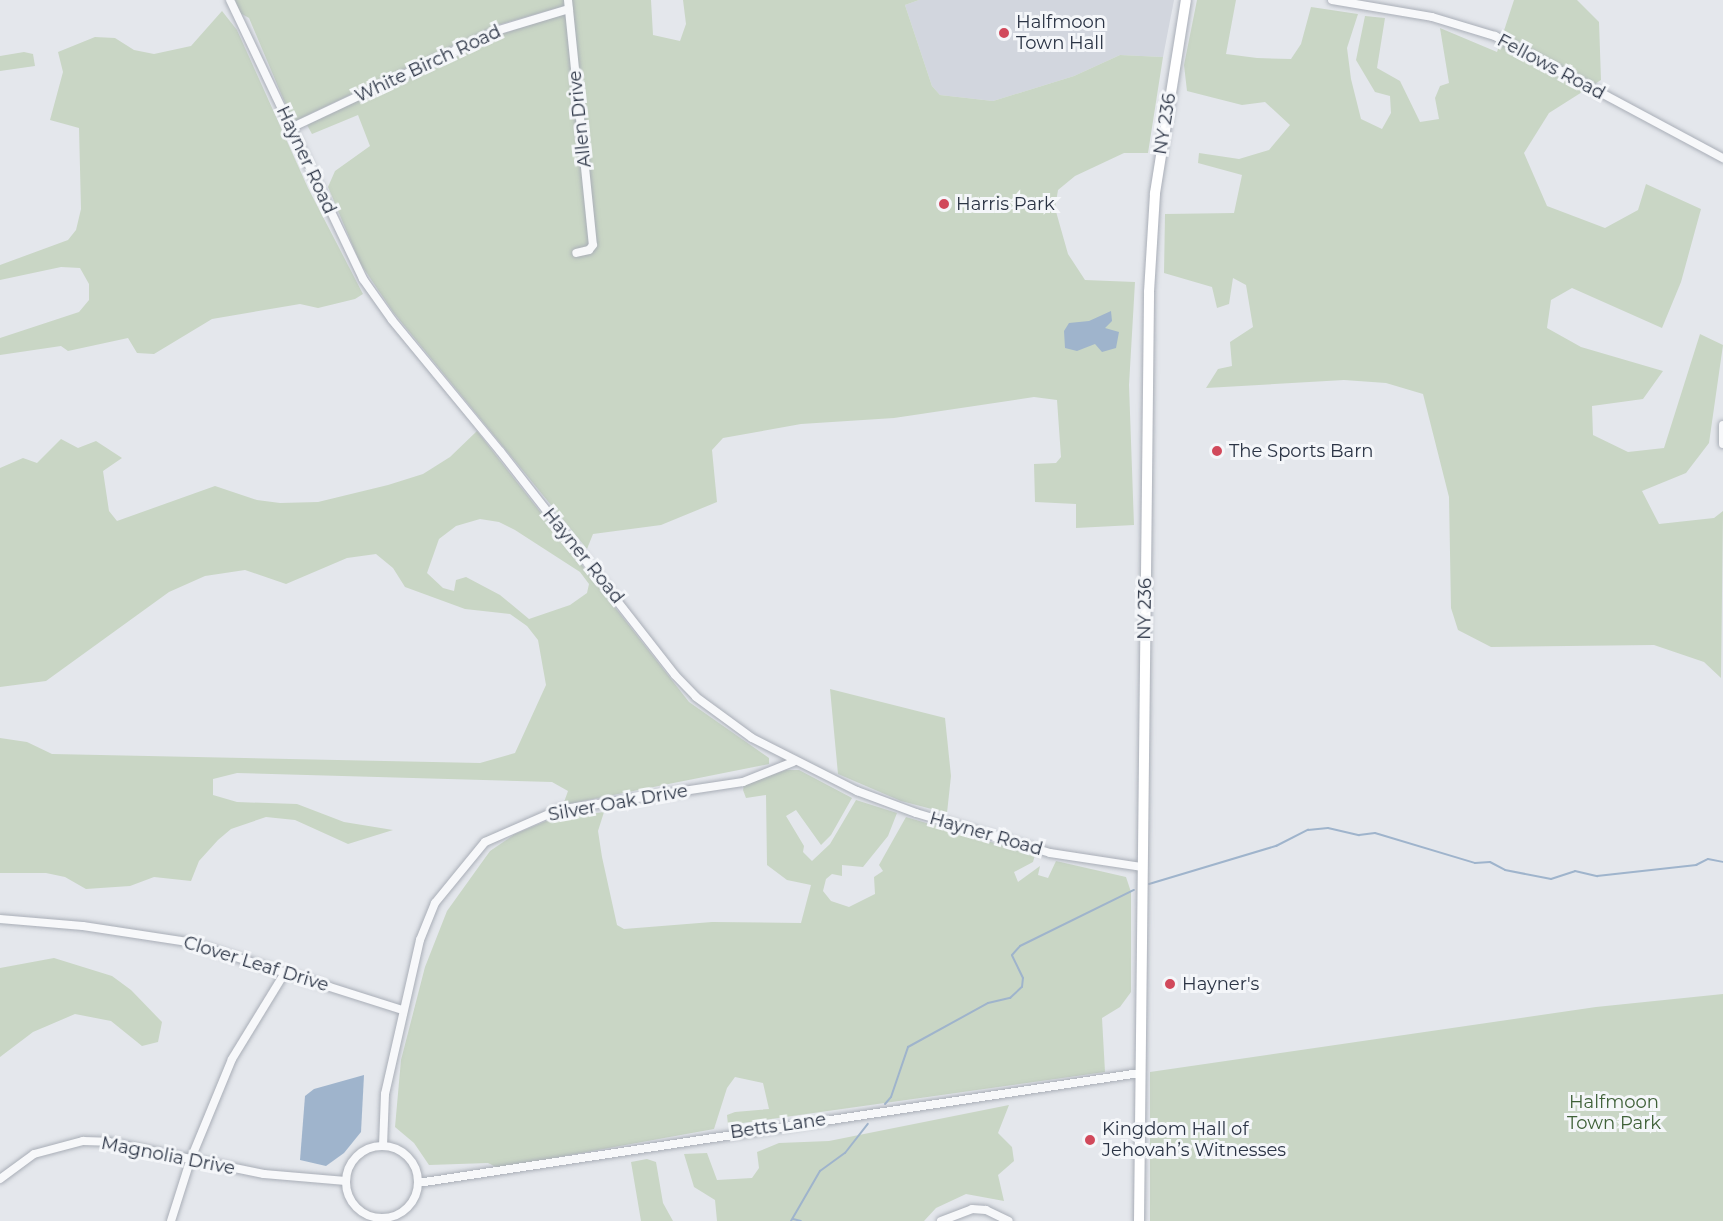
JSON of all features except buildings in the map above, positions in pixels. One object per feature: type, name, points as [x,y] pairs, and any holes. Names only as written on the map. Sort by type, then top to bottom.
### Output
[{"type":"main road","name":"NY 236","points":[[1139,1221],[1141,867],[1149,292],[1155,193],[1186,0]]},
{"type":"street","name":"Hayner Road","points":[[230,0],[363,279],[392,321],[500,451],[675,675],[721,717],[793,762],[916,813],[1050,853],[1141,867]]},
{"type":"street","name":"Fellows Road","points":[[1332,0],[1432,17],[1495,36],[1723,158]]},
{"type":"street","name":"White Birch Road","points":[[291,128],[496,31],[569,4]]},
{"type":"street","name":"Allen Drive","points":[[569,4],[593,237],[591,249],[576,253]]},
{"type":"street","points":[[1723,425],[1723,444]]},
{"type":"street","name":"Silver Oak Drive","points":[[383,1146],[385,1094],[420,940],[435,903],[484,842],[558,810],[743,782],[793,762]]},
{"type":"street","name":"Clover Leaf Drive","points":[[0,919],[188,942],[286,971],[403,1010]]},
{"type":"street","points":[[171,1221],[190,1161],[232,1059],[286,971]]},
{"type":"street","name":"Betts Lane","points":[[418,1183],[1139,1073]]},
{"type":"street","name":"Magnolia Drive","points":[[0,1179],[34,1154],[83,1141],[108,1142],[190,1161],[346,1181]]},
{"type":"street","points":[[383,1146],[394,1148],[411,1161],[418,1183],[412,1202],[405,1210],[384,1218],[373,1217],[356,1206],[346,1181],[355,1158],[363,1151],[383,1146]]},
{"type":"street","points":[[941,1221],[972,1209],[993,1212],[1009,1221]]},
{"type":"shaded area","points":[[919,0],[1174,0],[1163,57],[1120,55],[1074,76],[993,101],[940,95],[932,86],[905,5]]},
{"type":"green space","points":[[235,0],[651,0],[653,35],[680,41],[686,24],[683,0],[919,0],[905,5],[932,86],[940,95],[993,101],[1074,76],[1120,55],[1163,57],[1148,153],[1124,153],[1075,176],[1058,190],[1055,208],[1068,254],[1085,280],[1135,282],[1129,385],[1134,525],[1076,528],[1076,504],[1035,502],[1034,464],[1056,463],[1061,457],[1057,400],[1034,397],[894,418],[801,424],[723,438],[712,450],[717,502],[661,525],[593,534],[587,549],[393,312],[360,263],[328,187],[335,171],[370,146],[358,115],[312,134],[307,125],[496,36],[565,13],[564,6],[494,26],[293,122],[249,18],[240,13]]},
{"type":"green space","points":[[1197,0],[1236,0],[1226,54],[1257,58],[1291,59],[1301,44],[1311,7],[1358,14],[1347,48],[1351,79],[1361,119],[1382,129],[1391,113],[1390,96],[1375,92],[1356,60],[1365,16],[1385,18],[1377,68],[1400,81],[1420,122],[1439,119],[1435,98],[1440,86],[1449,83],[1440,28],[1497,52],[1514,0],[1577,0],[1599,22],[1601,80],[1549,113],[1524,153],[1547,206],[1605,228],[1638,210],[1646,184],[1701,209],[1681,282],[1662,328],[1572,288],[1551,300],[1547,328],[1581,347],[1663,371],[1643,399],[1592,406],[1593,435],[1628,452],[1664,448],[1700,334],[1723,345],[1709,443],[1686,473],[1642,491],[1659,524],[1714,518],[1723,511],[1721,678],[1704,662],[1654,645],[1491,647],[1458,630],[1451,608],[1449,497],[1423,394],[1386,383],[1344,380],[1206,388],[1218,369],[1232,366],[1230,342],[1253,327],[1246,285],[1233,278],[1229,304],[1217,308],[1212,287],[1164,273],[1165,214],[1234,213],[1242,175],[1198,163],[1199,153],[1239,159],[1269,150],[1290,125],[1265,102],[1242,105],[1187,91],[1184,65]]},
{"type":"green space","points":[[222,11],[237,30],[308,188],[363,294],[355,299],[318,308],[300,304],[212,319],[154,354],[137,353],[128,338],[68,351],[61,346],[0,355],[0,338],[79,312],[89,300],[89,284],[80,268],[61,267],[0,280],[0,265],[68,240],[76,230],[81,209],[79,128],[50,120],[63,72],[58,52],[95,37],[115,38],[134,50],[154,54],[191,46]]},
{"type":"green space","points":[[24,52],[33,54],[35,66],[0,71],[0,56]]},
{"type":"green space","points":[[477,431],[689,702],[769,758],[769,764],[563,805],[568,791],[552,782],[237,773],[213,779],[213,795],[237,802],[297,804],[344,822],[393,830],[348,844],[295,820],[266,817],[231,829],[218,840],[199,861],[191,881],[154,877],[130,886],[86,889],[65,877],[46,873],[0,873],[0,738],[27,742],[52,754],[480,763],[515,753],[546,685],[538,640],[527,626],[510,614],[465,609],[405,587],[393,568],[376,554],[347,558],[286,584],[245,570],[205,576],[169,592],[46,681],[0,687],[0,468],[23,458],[37,463],[61,439],[78,448],[96,441],[122,458],[103,471],[109,511],[117,521],[215,486],[257,500],[280,503],[318,502],[423,474],[450,457]],"holes":[[[480,519],[499,522],[580,572],[589,584],[587,593],[570,605],[529,619],[500,595],[466,577],[456,580],[454,591],[443,588],[427,573],[439,539],[456,526]]]},
{"type":"green space","points":[[830,689],[945,718],[951,776],[947,813],[901,801],[838,774]]},
{"type":"green space","points":[[786,770],[799,770],[852,798],[831,835],[821,845],[796,810],[786,816],[804,846],[803,852],[812,861],[830,844],[856,800],[897,813],[888,836],[863,867],[842,865],[842,876],[832,874],[826,879],[823,891],[831,901],[849,907],[875,894],[874,877],[883,871],[879,865],[906,817],[1035,855],[1033,862],[1014,872],[1018,882],[1040,866],[1038,875],[1048,878],[1056,861],[1126,877],[1131,892],[1131,992],[1120,1007],[1102,1018],[1105,1072],[728,1125],[727,1115],[735,1112],[769,1109],[763,1083],[735,1077],[727,1088],[714,1129],[498,1168],[488,1163],[429,1165],[414,1143],[395,1127],[401,1060],[425,967],[447,911],[490,851],[515,834],[551,819],[604,812],[598,831],[602,857],[617,925],[624,929],[712,922],[801,923],[811,885],[787,880],[767,865],[766,795],[746,798],[743,790],[744,785]]},
{"type":"green space","points":[[54,958],[112,976],[131,990],[162,1022],[158,1042],[142,1046],[111,1021],[75,1014],[33,1032],[0,1057],[0,968]]},
{"type":"green space","name":"Halfmoon Town Park","points":[[1723,994],[1723,1221],[1150,1221],[1150,1072],[1596,1007]]},
{"type":"green space","points":[[1009,1105],[998,1133],[1012,1147],[1014,1161],[998,1175],[1004,1201],[966,1194],[936,1208],[924,1221],[717,1221],[715,1200],[694,1187],[684,1154],[707,1153],[717,1180],[752,1178],[759,1168],[757,1152],[779,1143],[829,1141]]},
{"type":"green space","points":[[647,1159],[656,1162],[663,1203],[673,1221],[641,1221],[631,1162]]},
{"type":"water","points":[[1111,311],[1112,321],[1105,328],[1119,332],[1116,348],[1102,352],[1095,344],[1077,351],[1065,348],[1064,331],[1069,323],[1089,321]]},
{"type":"water","points":[[364,1075],[361,1132],[344,1153],[326,1166],[300,1160],[305,1096],[314,1089]]},
{"type":"waterway","points":[[1149,884],[1276,846],[1308,830],[1328,828],[1359,835],[1375,833],[1475,863],[1490,862],[1505,870],[1551,879],[1575,871],[1597,876],[1696,865],[1708,859],[1723,862]]},
{"type":"waterway","points":[[885,1104],[891,1097],[908,1047],[988,1003],[1010,998],[1022,987],[1023,978],[1012,955],[1020,946],[1134,890]]},
{"type":"waterway","points":[[791,1221],[820,1171],[845,1153],[868,1124]]},
{"type":"waterway","points":[[793,1219],[801,1221]]},
{"type":"place","name":"Halfmoon Town Hall","points":[[1004,33]]},
{"type":"place","name":"Harris Park","points":[[944,204]]},
{"type":"place","name":"The Sports Barn","points":[[1217,451]]},
{"type":"place","name":"Hayner's","points":[[1170,984]]},
{"type":"place","name":"Kingdom Hall of Jehovah’s Witnesses","points":[[1090,1140]]}]
